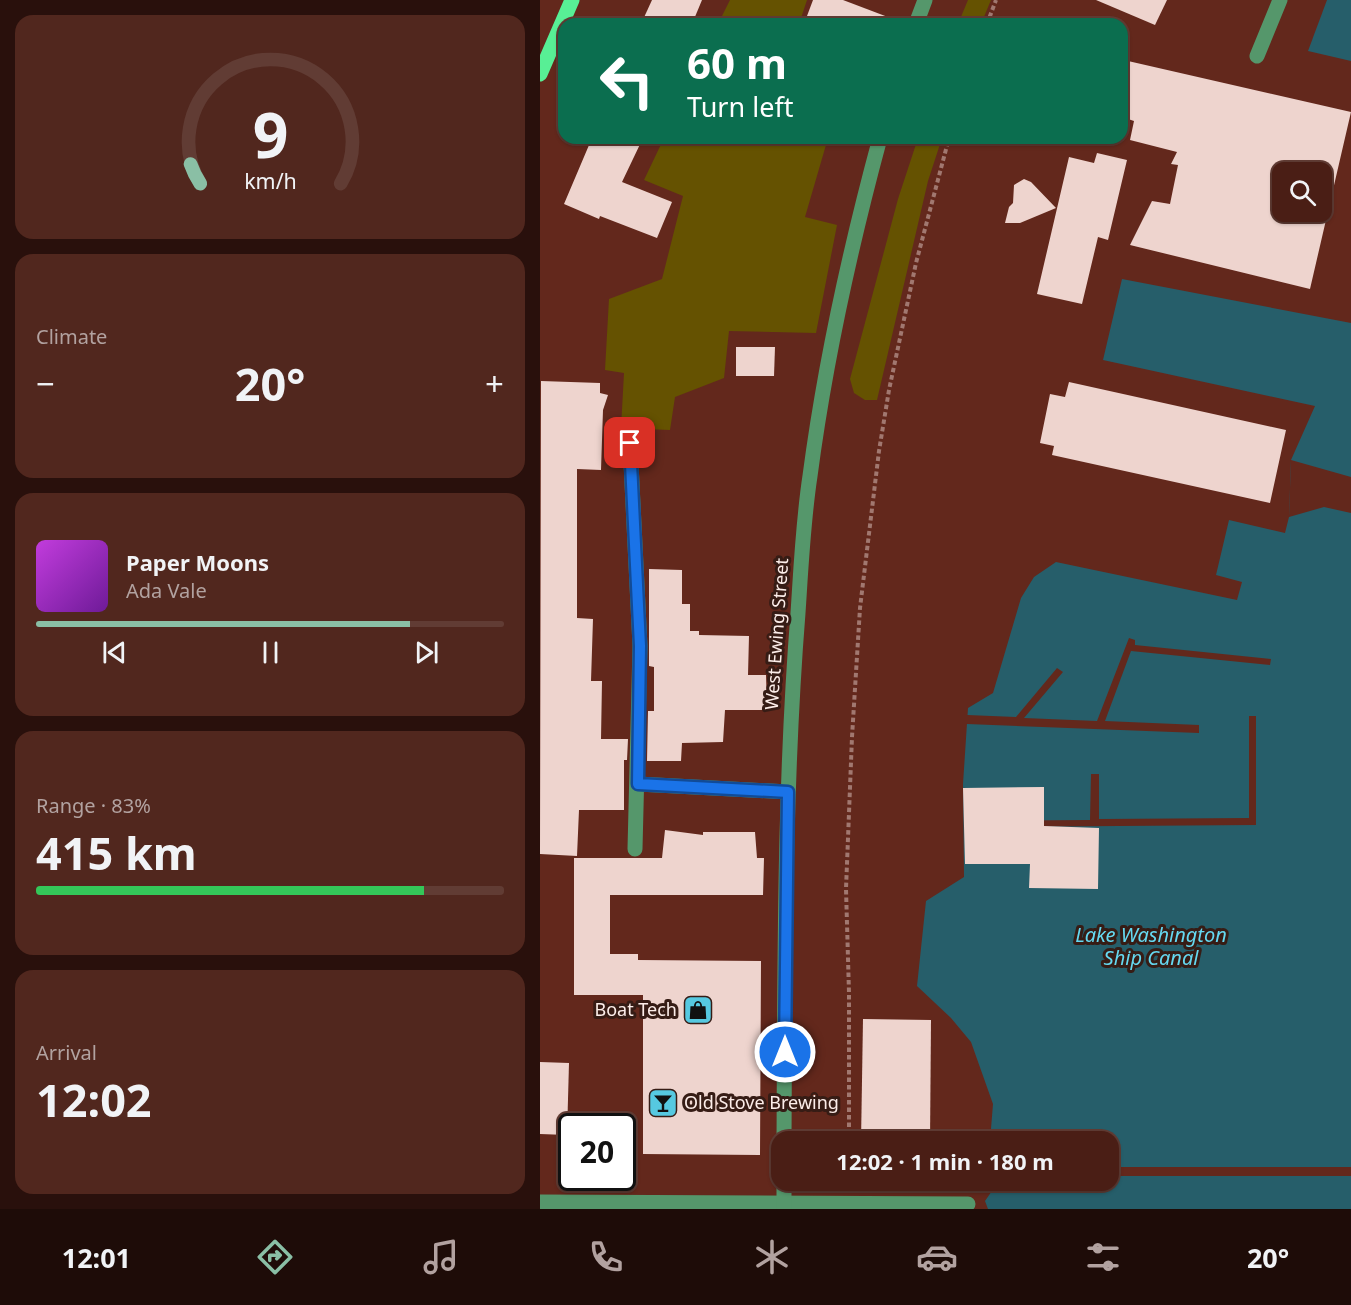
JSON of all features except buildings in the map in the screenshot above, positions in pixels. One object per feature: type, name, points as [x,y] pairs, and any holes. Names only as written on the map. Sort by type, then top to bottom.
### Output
[{"type":"main road","points":[[564,18],[572,0]]},
{"type":"main road","points":[[540,74],[558,32]]},
{"type":"street","points":[[918,18],[925,0]]},
{"type":"street","points":[[1257,56],[1280,0]]},
{"type":"street","name":"West Ewing Street","points":[[784,1131],[788,792],[792,689],[809,479],[840,306],[878,144]]},
{"type":"street","points":[[630,443],[640,646],[635,849]]},
{"type":"street","points":[[638,784],[788,792]]},
{"type":"street","points":[[540,1202],[630,1206],[968,1204]]},
{"type":"path","points":[[989,18],[996,0]]},
{"type":"path","points":[[849,1131],[846,889],[860,608],[879,451],[889,390],[916,263],[948,144]]},
{"type":"shaded area","points":[[730,0],[807,0],[801,18],[721,18]]},
{"type":"shaded area","points":[[968,0],[991,0],[984,18],[960,18]]},
{"type":"shaded area","points":[[661,144],[826,144],[805,217],[837,225],[816,333],[729,331],[724,378],[675,397],[670,430],[621,428],[624,373],[605,370],[609,299],[662,279],[683,196],[644,180]]},
{"type":"shaded area","points":[[916,144],[940,144],[928,181],[877,400],[865,400],[854,393],[850,379],[898,199]]},
{"type":"water","points":[[1327,0],[1351,0],[1351,61],[1308,51]]},
{"type":"water","name":"Lake Washington Ship Canal","points":[[1122,279],[1351,323],[1351,1209],[988,1209],[985,1201],[992,1191],[1119,1191],[1119,1131],[991,1131],[993,1104],[971,1042],[951,1018],[917,986],[926,901],[964,877],[963,784],[968,708],[993,693],[1021,598],[1034,577],[1056,562],[1237,600],[1242,582],[1216,575],[1229,520],[1285,533],[1289,517],[1291,460],[1315,406],[1103,360]]},
{"type":"pier","points":[[1291,460],[1351,477],[1351,513],[1324,507],[1289,517]]},
{"type":"pier","points":[[1129,638],[1135,640],[1135,645],[1271,659],[1270,665],[1131,651],[1105,721],[1199,725],[1199,733],[967,724],[967,715],[1016,717],[1057,668],[1063,672],[1024,718],[1097,721]]},
{"type":"pier","points":[[1249,716],[1256,716],[1256,825],[964,827],[964,821],[1090,820],[1091,774],[1099,774],[1099,819],[1249,818]]},
{"type":"pier","points":[[1119,1167],[1351,1167],[1351,1176],[1119,1176]]},
{"type":"place","name":"Boat Tech","points":[[698,1010]]},
{"type":"place","name":"Old Stove Brewing","points":[[663,1103]]},
{"type":"route","points":[[630,443],[640,646],[638,784],[788,792],[785,1052]]}]
